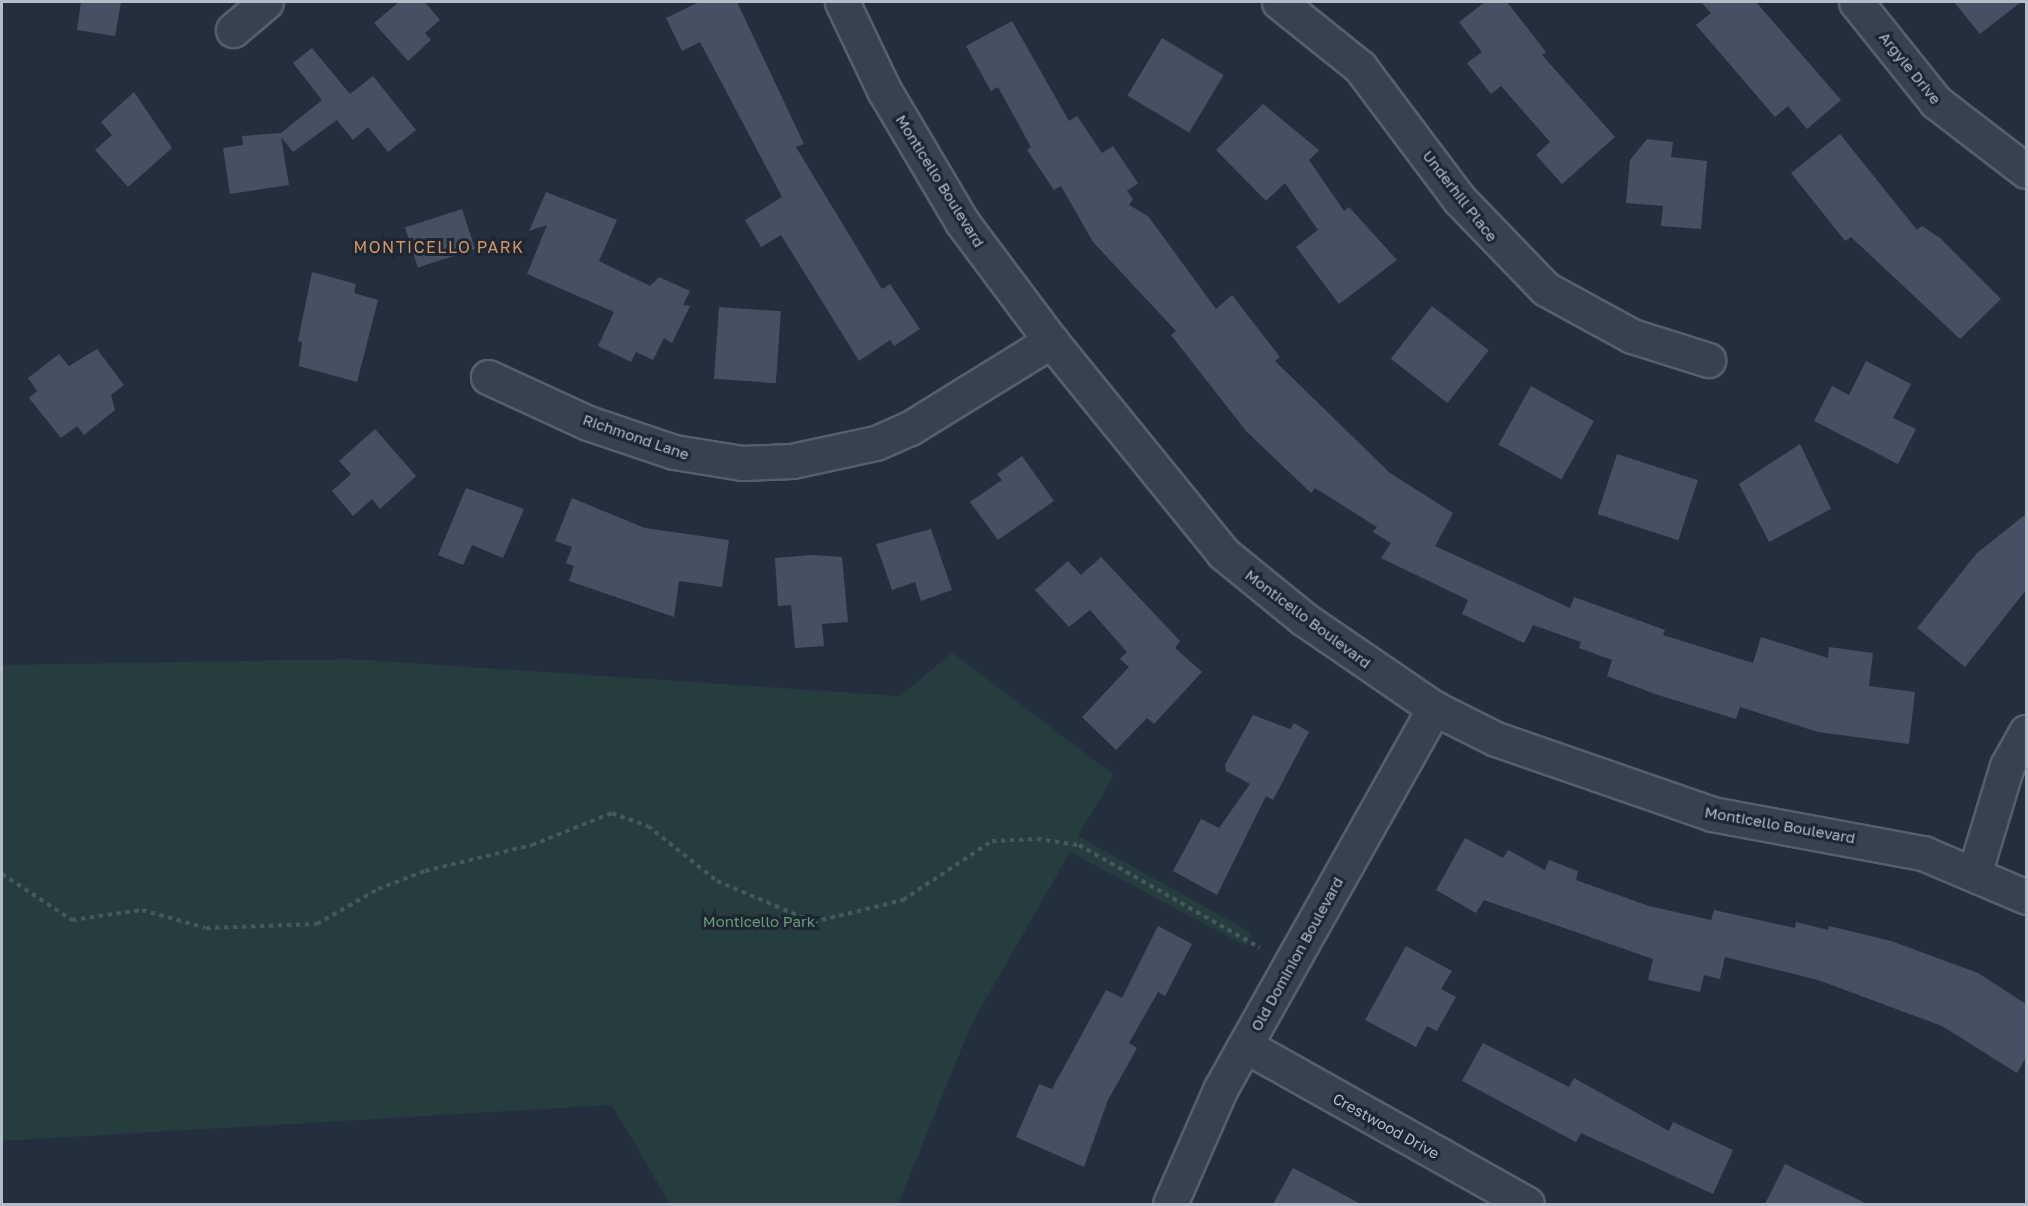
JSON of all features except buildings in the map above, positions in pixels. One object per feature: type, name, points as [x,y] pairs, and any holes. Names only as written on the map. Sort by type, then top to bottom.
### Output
[{"type":"street","points":[[233,30],[266,2]]},
{"type":"street","name":"Monticello Boulevard","points":[[842,2],[884,90],[962,222],[1051,341],[1223,553],[1304,619],[1434,708],[1507,743],[1712,814],[1806,828],[1923,853],[1975,871],[2026,897]]},
{"type":"street","name":"Underhill Place","points":[[1279,2],[1360,67],[1459,199],[1546,289],[1632,336],[1708,360]]},
{"type":"street","name":"Argyle Drive","points":[[1856,2],[1936,102],[2026,171]]},
{"type":"street","name":"Richmond Lane","points":[[488,376],[588,423],[674,452],[742,463],[792,461],[876,443],[910,428],[1051,341]]},
{"type":"street","name":"Old Dominion Boulevard","points":[[1170,1204],[1246,1046],[1434,708]]},
{"type":"street","points":[[1975,871],[2007,766],[2026,732]]},
{"type":"street","name":"Crestwood Drive","points":[[1246,1046],[1527,1204]]},
{"type":"path","points":[[2,874],[72,920],[142,910],[206,928],[317,924],[416,874],[532,845],[612,813],[648,826],[717,881],[813,922],[903,900],[992,841],[1037,839],[1079,845],[1290,965]]},
{"type":"green space","name":"Monticello Park","points":[[952,653],[1114,775],[1078,836],[1252,933],[1246,946],[1070,852],[972,1023],[898,1204],[670,1204],[612,1105],[2,1141],[2,665],[351,659],[900,696]]},
{"type":"district","name":"MONTICELLO PARK","points":[[439,247]]}]
